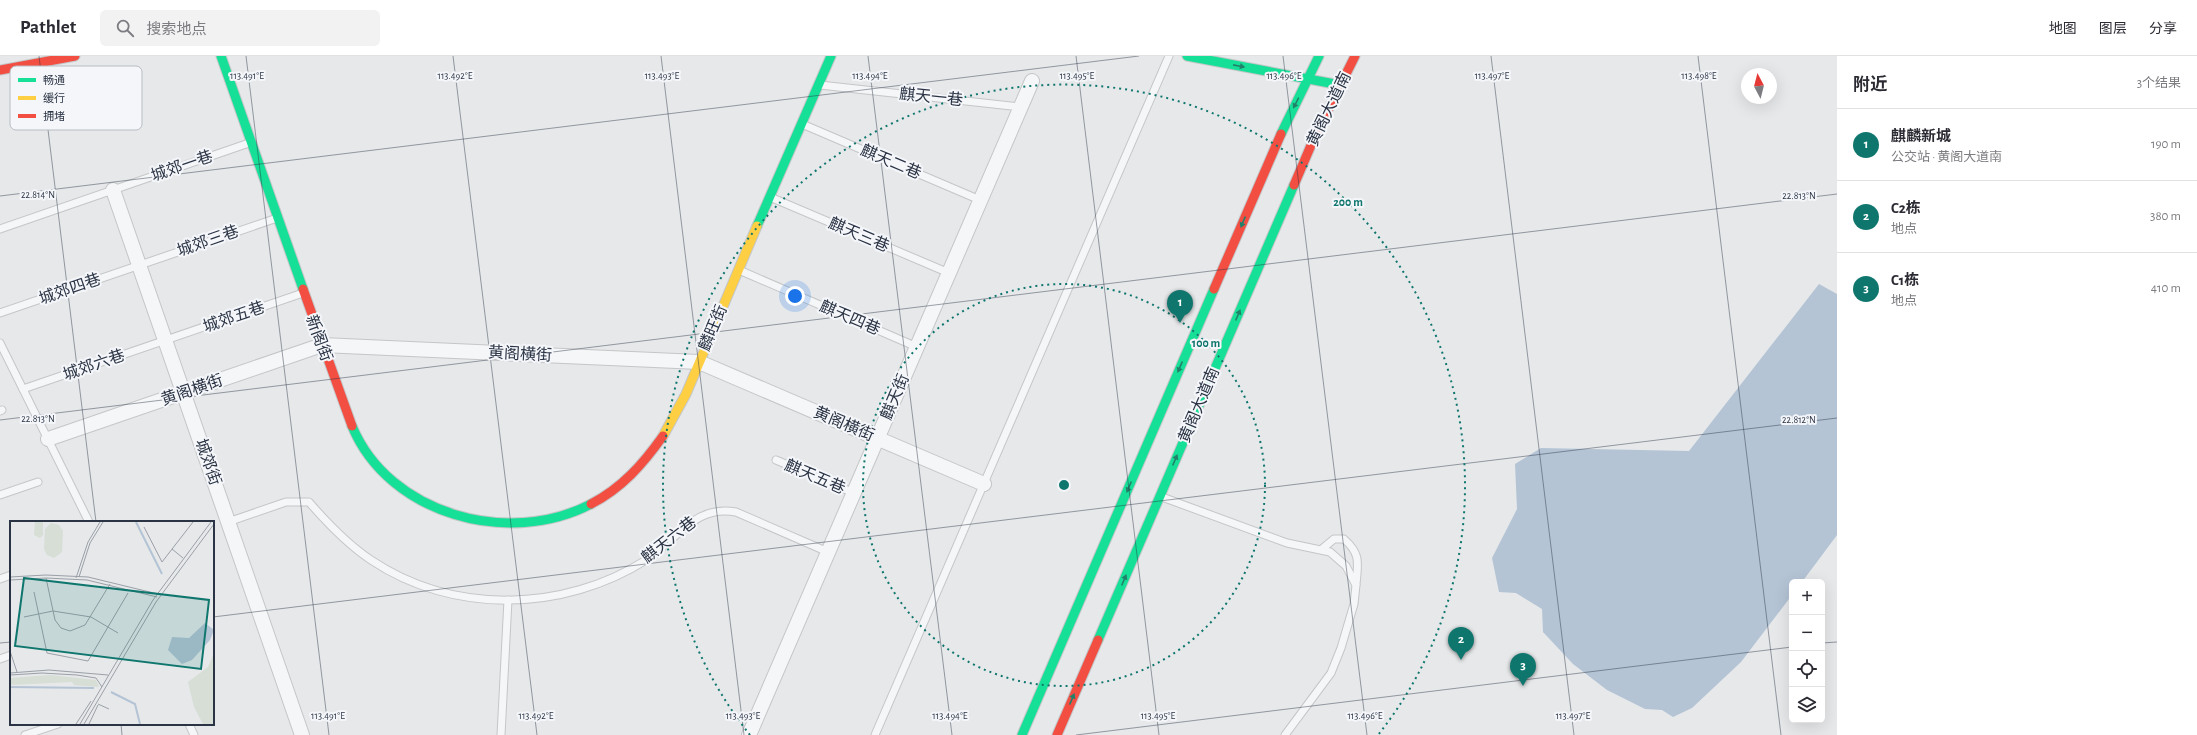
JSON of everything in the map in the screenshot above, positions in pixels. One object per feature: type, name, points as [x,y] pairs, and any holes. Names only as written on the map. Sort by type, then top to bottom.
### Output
[{"type":"main road","points":[[21,66],[75,56]]},
{"type":"main road","name":"新阁街","points":[[221,56],[322,345],[356,437],[375,463],[398,485],[425,503],[454,516],[486,523],[518,524]]},
{"type":"main road","name":"麟旺街","points":[[518,524],[550,520],[581,509],[609,494],[634,474],[655,450],[672,422],[699,362],[831,56]]},
{"type":"main road","points":[[1187,56],[1340,85]]},
{"type":"main road","name":"黄阁大道南","points":[[1022,735],[1283,130],[1319,56]]},
{"type":"main road","name":"黄阁大道南","points":[[1057,735],[1315,136],[1355,56]]},
{"type":"main road","points":[[0,70],[10,68]]},
{"type":"street","name":"麒天街","points":[[749,735],[1032,81]]},
{"type":"street","name":"城郊街","points":[[113,190],[302,735]]},
{"type":"street","name":"黄阁横街","points":[[48,440],[322,345],[699,362],[984,484]]},
{"type":"lane","points":[[876,735],[1169,56]]},
{"type":"lane","name":"麒天一巷","points":[[819,85],[1020,107]]},
{"type":"lane","name":"麒天二巷","points":[[802,124],[980,200]]},
{"type":"lane","name":"城郊一巷","points":[[0,229],[251,142]]},
{"type":"lane","name":"麒天三巷","points":[[770,197],[949,273]]},
{"type":"lane","name":"城郊三巷","points":[[139,265],[278,218]]},
{"type":"lane","name":"城郊四巷","points":[[0,313],[139,265]]},
{"type":"lane","name":"麒天四巷","points":[[738,270],[917,347]]},
{"type":"lane","name":"城郊五巷","points":[[165,340],[304,293]]},
{"type":"lane","name":"城郊六巷","points":[[23,390],[165,340]]},
{"type":"lane","points":[[0,343],[88,521]]},
{"type":"lane","name":"麒天五巷","points":[[776,460],[854,493]]},
{"type":"lane","points":[[0,495],[38,482]]},
{"type":"lane","points":[[1160,496],[1287,543],[1322,549],[1330,552],[1346,566],[1356,585]]},
{"type":"lane","name":"麒天六巷","points":[[228,522],[286,502],[309,502],[328,524],[349,543],[372,560],[423,586],[451,594],[479,599],[537,599],[566,594],[594,586],[647,560],[701,515],[712,511],[724,510],[736,512],[828,552]]},
{"type":"lane","points":[[1284,735],[1331,672],[1354,604],[1358,559],[1353,547],[1344,539],[1334,539],[1322,549]]},
{"type":"lane","points":[[0,579],[10,576]]},
{"type":"lane","points":[[501,735],[508,600]]},
{"type":"lane","points":[[0,659],[10,656]]},
{"type":"lane","points":[[25,735],[55,725]]},
{"type":"lane","points":[[189,725],[194,735]]},
{"type":"water","points":[[1819,284],[1837,294],[1837,535],[1804,579],[1789,579],[1789,599],[1741,662],[1692,708],[1673,717],[1662,710],[1645,709],[1607,690],[1573,664],[1543,632],[1542,609],[1516,593],[1499,592],[1492,558],[1517,509],[1515,464],[1541,448],[1689,451]]},
{"type":"traffic: fast","points":[[221,56],[303,289]]},
{"type":"traffic: fast","points":[[757,226],[831,56]]},
{"type":"traffic: fast","points":[[1187,56],[1340,85]]},
{"type":"traffic: fast","points":[[1281,134],[1319,56]]},
{"type":"traffic: fast","points":[[1098,640],[1294,185]]},
{"type":"traffic: fast","points":[[1022,735],[1214,289]]},
{"type":"traffic: fast","points":[[352,426],[370,457],[393,482],[422,501],[455,514],[489,522],[524,522],[559,517],[591,504]]},
{"type":"traffic: slow","points":[[663,436],[686,394],[757,226]]},
{"type":"traffic: jam","points":[[21,66],[75,56]]},
{"type":"traffic: jam","points":[[1294,185],[1315,136],[1355,56]]},
{"type":"traffic: jam","points":[[0,70],[10,68]]},
{"type":"traffic: jam","points":[[1214,289],[1281,134]]},
{"type":"traffic: jam","points":[[303,289],[352,426]]},
{"type":"traffic: jam","points":[[591,504],[613,491],[622,483],[640,466],[663,436]]},
{"type":"traffic: jam","points":[[1057,735],[1098,640]]},
{"type":"place","name":"麒麟新城","points":[[1180,323]]},
{"type":"place","name":"C2栋","points":[[1461,660]]},
{"type":"place","name":"C1栋","points":[[1523,686]]}]
